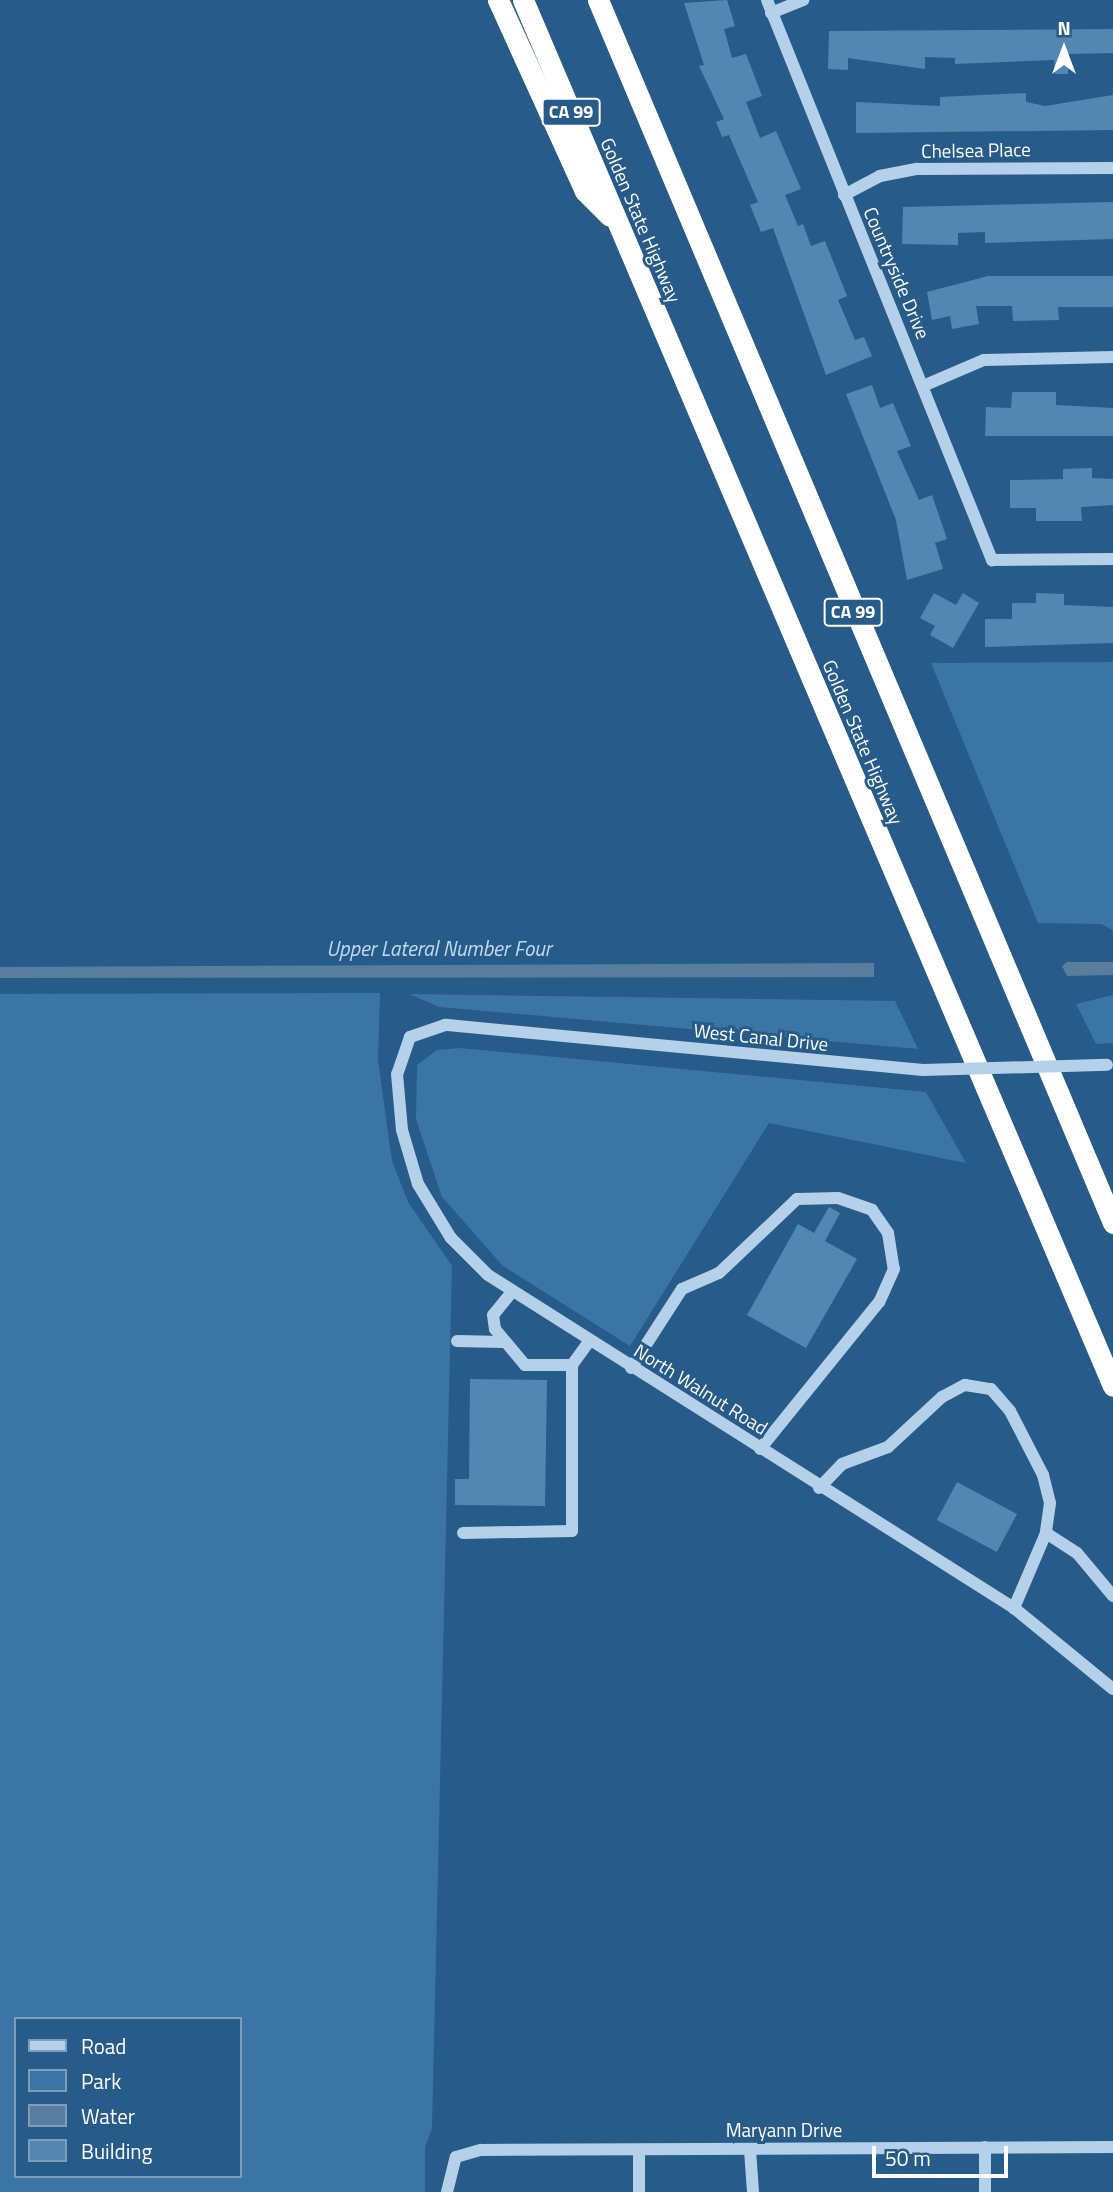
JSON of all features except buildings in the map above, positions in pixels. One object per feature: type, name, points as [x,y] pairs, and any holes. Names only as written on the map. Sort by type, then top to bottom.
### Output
[{"type":"highway","points":[[498,0],[585,191],[618,225]]},
{"type":"highway","name":"Golden State Highway","points":[[523,0],[1113,1386]]},
{"type":"highway","name":"Golden State Highway","points":[[598,0],[1113,1223]]},
{"type":"street","name":"Countryside Drive","points":[[767,0],[992,560],[1113,559]]},
{"type":"street","points":[[771,13],[804,0]]},
{"type":"street","name":"Chelsea Place","points":[[844,195],[910,170],[1113,168]]},
{"type":"street","points":[[923,386],[984,360],[1113,357]]},
{"type":"street","name":"West Canal Drive","points":[[410,1037],[445,1025],[923,1070],[1110,1065]]},
{"type":"street","name":"North Walnut Road","points":[[410,1037],[398,1058],[399,1102],[418,1184],[451,1238],[511,1293],[1014,1608],[1113,1689]]},
{"type":"street","points":[[631,1368],[682,1289],[719,1273],[797,1199],[838,1198],[872,1210],[888,1233],[894,1269],[884,1291],[842,1354],[760,1449]]},
{"type":"street","points":[[511,1293],[494,1315],[503,1342],[525,1365],[572,1365]]},
{"type":"street","points":[[457,1341],[503,1342]]},
{"type":"street","points":[[463,1533],[572,1531],[572,1365],[589,1342]]},
{"type":"street","points":[[819,1488],[842,1464],[888,1447],[942,1397],[965,1385],[991,1389],[1010,1411],[1043,1475],[1046,1533],[1014,1608]]},
{"type":"street","points":[[1046,1533],[1077,1553],[1113,1596]]},
{"type":"street","points":[[985,2147],[985,2192]]},
{"type":"street","name":"Maryann Drive","points":[[447,2192],[456,2157],[481,2150],[1113,2147]]},
{"type":"street","points":[[639,2150],[639,2192]]},
{"type":"street","points":[[750,2150],[753,2192]]},
{"type":"green space","points":[[1113,662],[1113,930],[1101,924],[1038,923],[931,663]]},
{"type":"green space","points":[[380,993],[378,1060],[392,1161],[408,1202],[452,1266],[432,2128],[425,2147],[425,2192],[0,2192],[0,994]]},
{"type":"green space","points":[[409,994],[895,1001],[918,1049],[439,1007]]},
{"type":"green space","points":[[1113,995],[1113,1043],[1096,1044],[1076,1004]]},
{"type":"green space","points":[[460,1048],[926,1092],[966,1163],[769,1123],[630,1346],[503,1266],[442,1197],[416,1119],[417,1065],[437,1050]]},
{"type":"water","points":[[1067,962],[1113,962],[1113,975],[1067,976],[1062,966]]},
{"type":"water","points":[[874,963],[874,977],[0,978],[0,967]]},
{"type":"water label","name":"Upper Lateral Number Four","points":[[439,948]]}]
